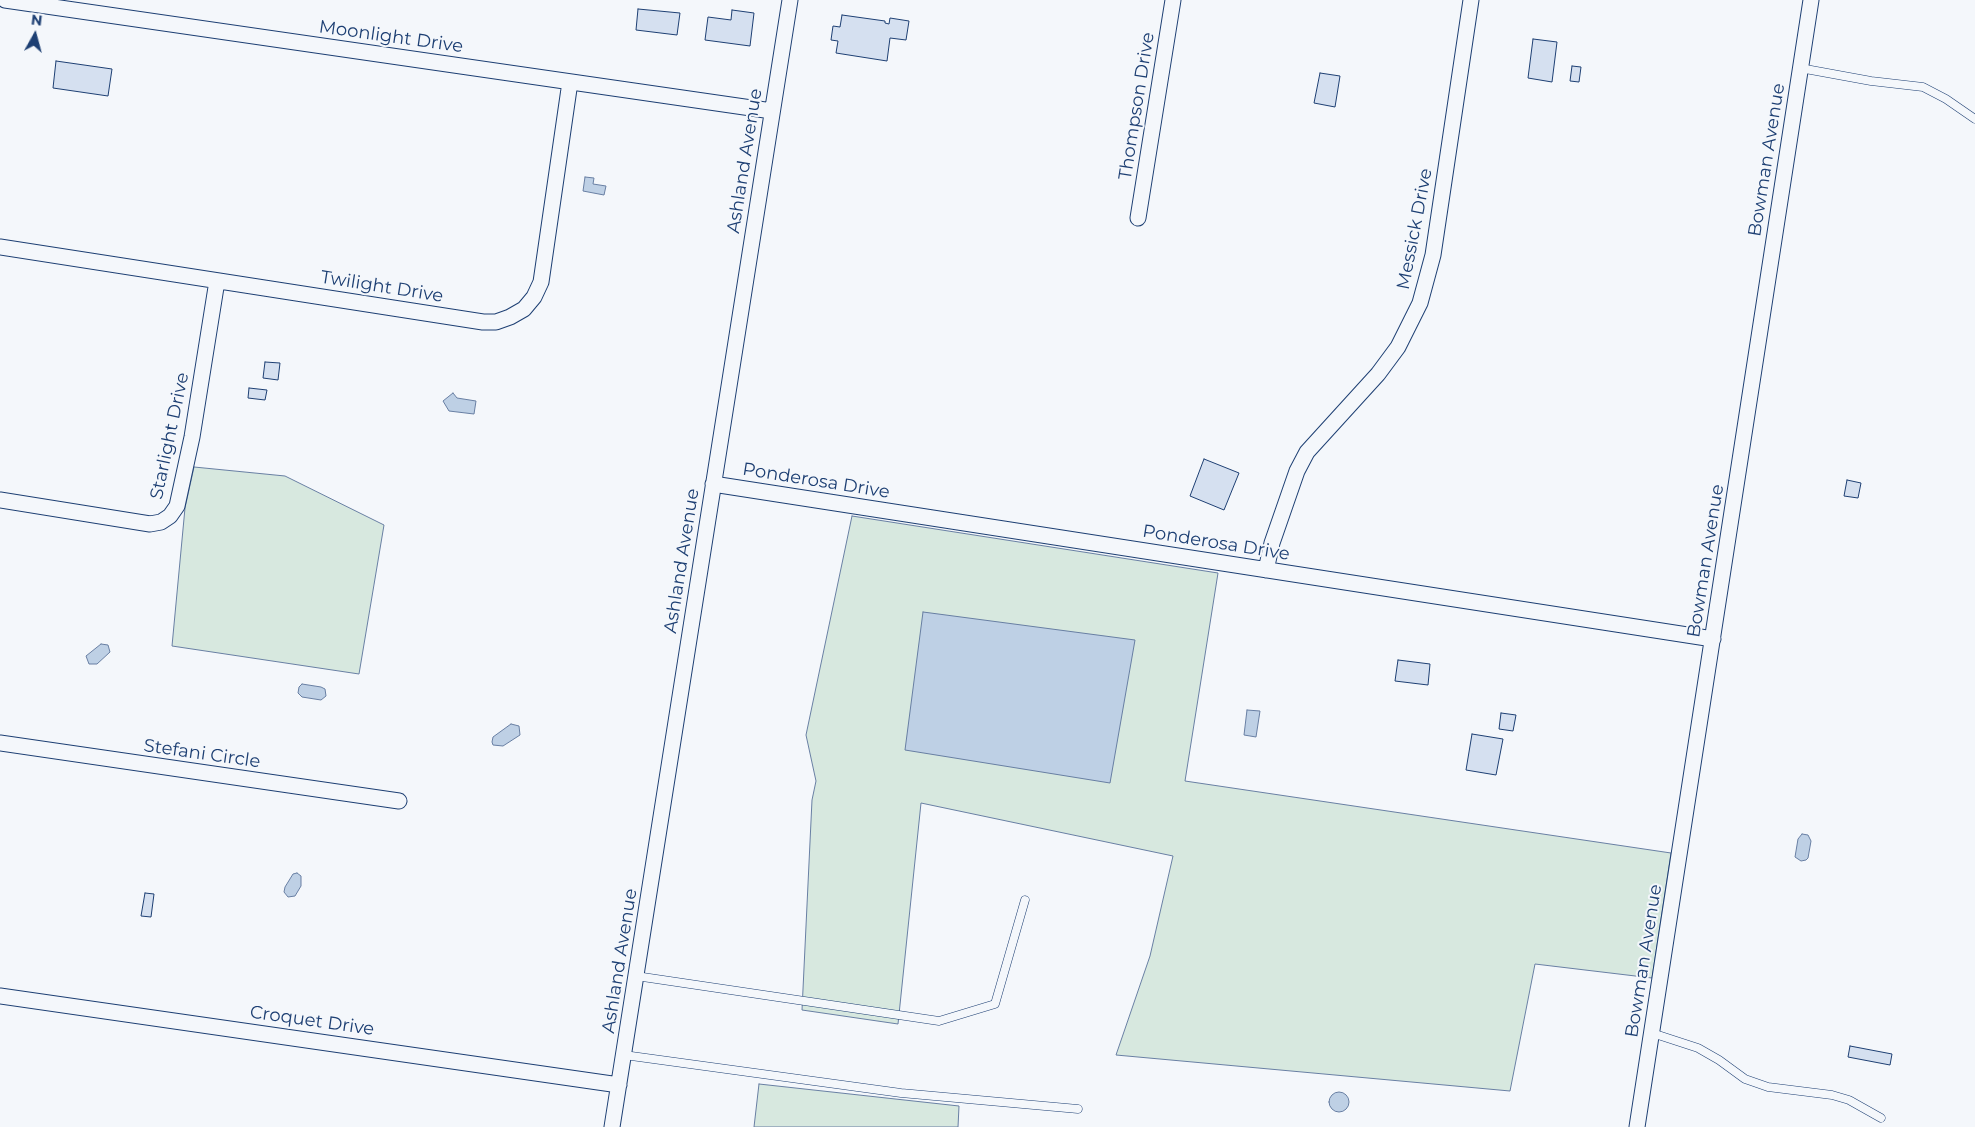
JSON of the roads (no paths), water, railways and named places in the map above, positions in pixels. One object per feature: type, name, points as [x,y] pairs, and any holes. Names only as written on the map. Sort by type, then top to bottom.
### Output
[{"type":"street","name":"Moonlight Drive","points":[[5,0],[772,112]]},
{"type":"street","name":"Ashland Avenue","points":[[612,1127],[790,0]]},
{"type":"street","name":"Thompson Drive","points":[[1138,218],[1173,0]]},
{"type":"street","name":"Messick Drive","points":[[1266,570],[1272,542],[1297,471],[1308,452],[1378,374],[1398,347],[1420,303],[1436,237],[1471,0]]},
{"type":"street","name":"Bowman Avenue","points":[[1637,1127],[1811,0]]},
{"type":"street","name":"Twilight Drive","points":[[0,247],[483,322],[496,322],[510,318],[524,309],[534,296],[541,282],[570,82]]},
{"type":"street","name":"Starlight Drive","points":[[0,500],[150,524],[161,522],[170,516],[177,506],[192,437],[217,281]]},
{"type":"street","name":"Ponderosa Drive","points":[[713,484],[1713,639]]},
{"type":"street","name":"Stefani Circle","points":[[0,743],[399,802]]},
{"type":"street","name":"Croquet Drive","points":[[0,996],[619,1085]]},
{"type":"lane","points":[[1800,68],[1871,81],[1923,87],[1946,98],[1975,119]]},
{"type":"lane","points":[[636,976],[939,1021],[996,1004],[1025,900]]},
{"type":"lane","points":[[1652,1033],[1698,1048],[1719,1060],[1745,1079],[1768,1087],[1832,1095],[1849,1100],[1881,1118]]},
{"type":"lane","points":[[624,1055],[901,1094],[1078,1109]]},
{"type":"water","points":[[585,177],[594,178],[593,184],[606,186],[604,195],[583,191]]},
{"type":"water","points":[[453,393],[457,398],[476,401],[474,414],[449,411],[443,401]]},
{"type":"water","points":[[923,612],[1135,640],[1110,783],[905,750]]},
{"type":"water","points":[[101,644],[108,645],[110,652],[97,664],[89,664],[86,656]]},
{"type":"water","points":[[302,684],[325,689],[326,696],[321,700],[302,697],[298,693],[299,687]]},
{"type":"water","points":[[1247,710],[1260,711],[1256,737],[1244,735]]},
{"type":"water","points":[[511,724],[519,726],[520,735],[503,746],[493,745],[493,737]]},
{"type":"water","points":[[1802,834],[1808,835],[1811,841],[1808,858],[1801,861],[1795,857],[1798,839]]},
{"type":"water","points":[[297,873],[301,876],[301,886],[295,896],[288,897],[284,892],[285,887],[293,874]]},
{"type":"water","points":[[1339,1092],[1346,1095],[1349,1102],[1346,1109],[1339,1112],[1332,1109],[1329,1102],[1332,1095]]}]
